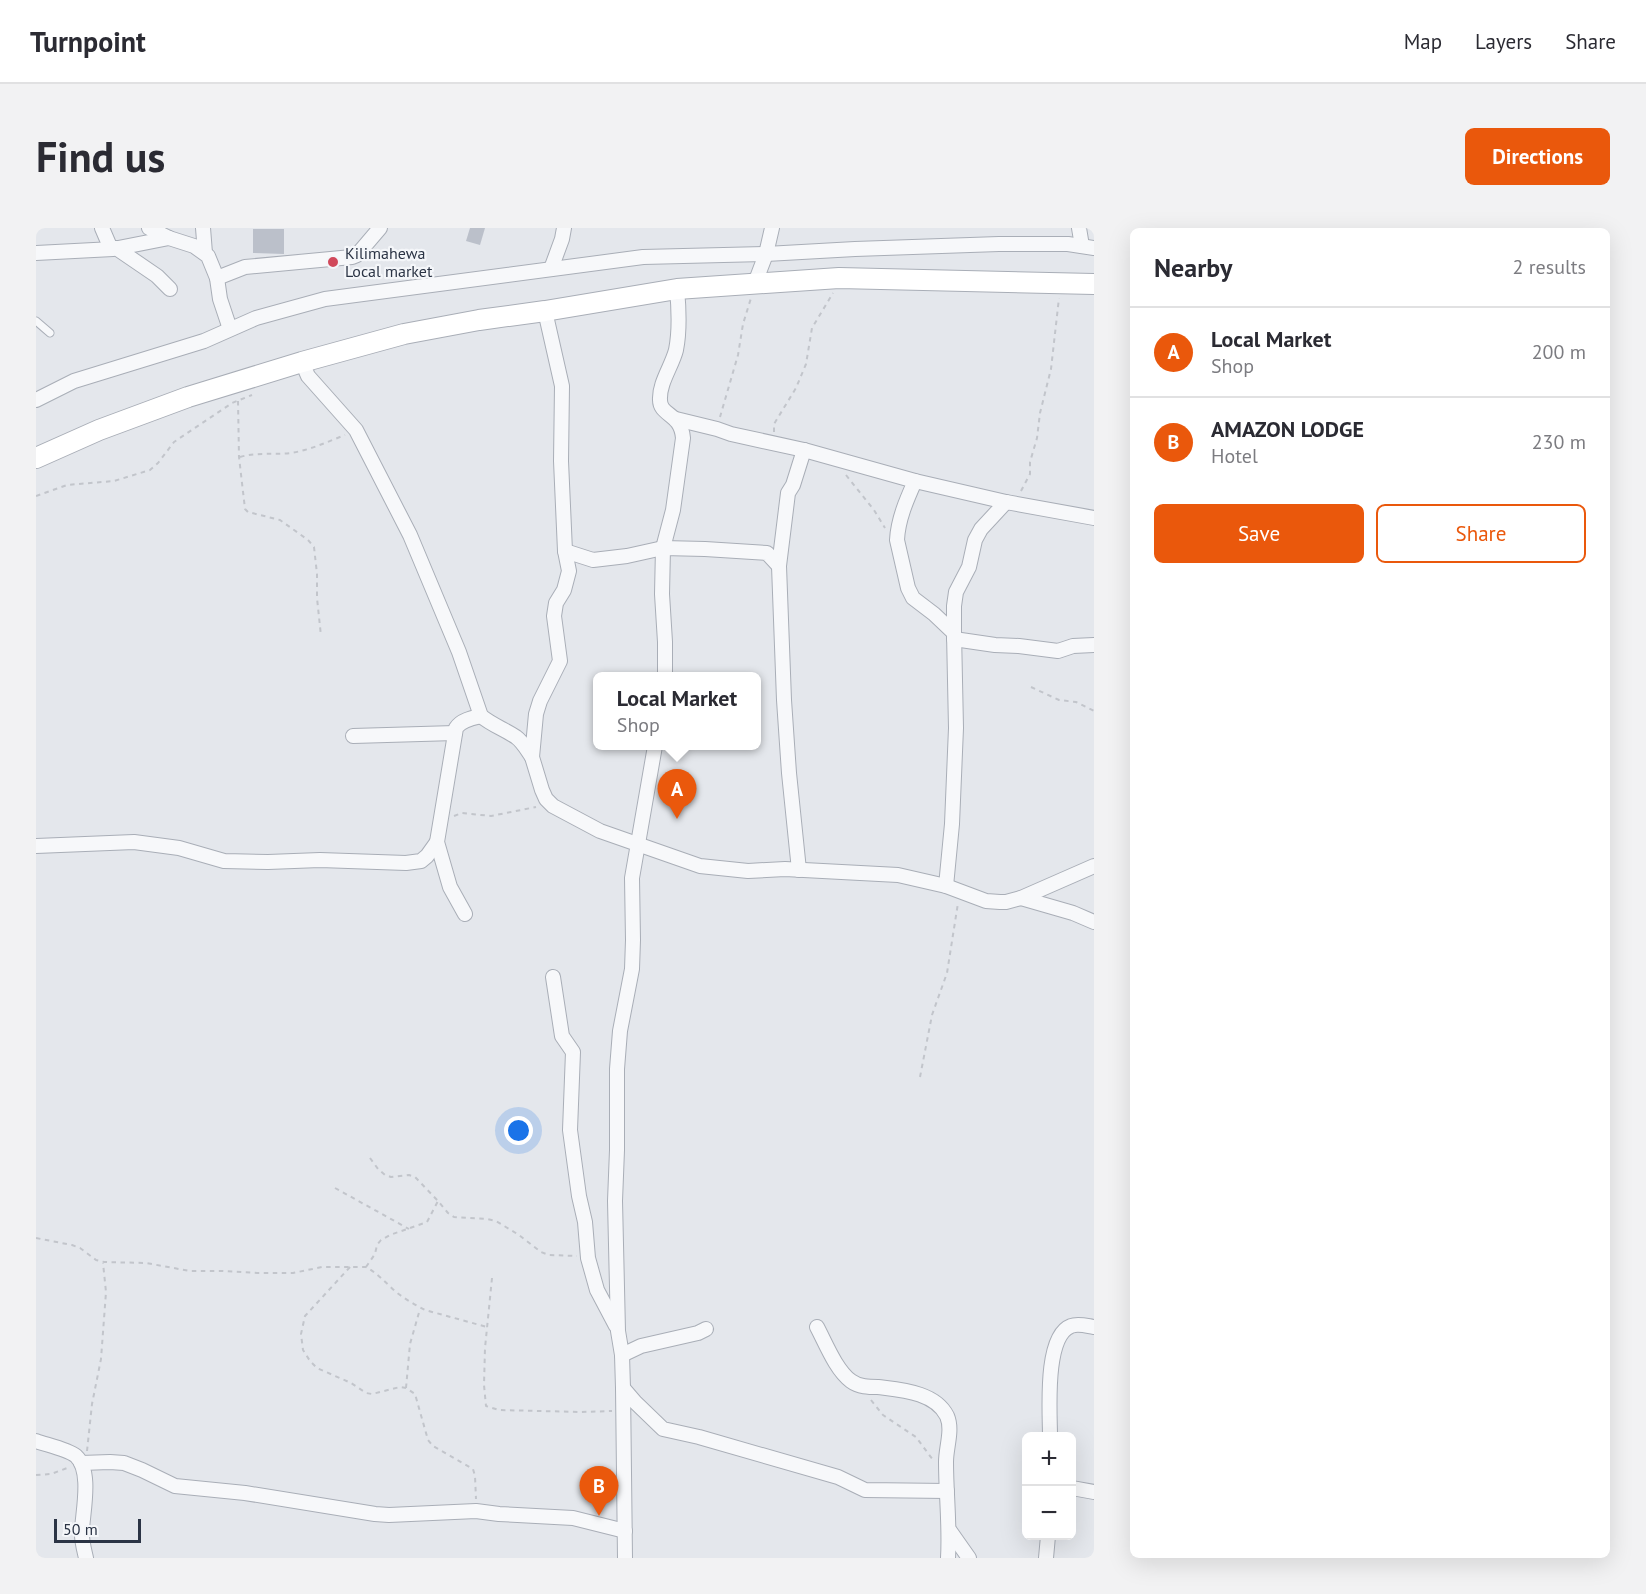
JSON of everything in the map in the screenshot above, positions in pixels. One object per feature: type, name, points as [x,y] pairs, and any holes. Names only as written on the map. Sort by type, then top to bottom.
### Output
[{"type":"main road","points":[[36,458],[99,430],[188,397],[404,334],[479,320],[677,289],[755,284],[842,279],[1094,284]]},
{"type":"street","points":[[102,228],[113,248],[157,276],[170,289]]},
{"type":"street","points":[[149,228],[206,253]]},
{"type":"street","points":[[203,228],[206,253],[217,279],[220,299],[230,330]]},
{"type":"street","points":[[217,279],[245,267],[352,257],[357,255],[380,228]]},
{"type":"street","points":[[551,269],[564,228]]},
{"type":"street","points":[[755,284],[766,254],[772,228]]},
{"type":"street","points":[[1079,228],[1088,247]]},
{"type":"street","points":[[36,253],[113,248],[169,238]]},
{"type":"street","points":[[36,400],[74,381],[204,341],[256,318],[325,299],[643,257],[999,244],[1068,244],[1088,247]]},
{"type":"street","points":[[677,289],[680,317],[675,351],[660,394],[662,409],[676,419],[804,450],[915,481],[1010,503],[1094,518]]},
{"type":"street","points":[[532,757],[536,714],[560,661],[554,616],[556,603],[564,590],[568,571],[561,461],[562,386],[545,311]]},
{"type":"street","points":[[302,362],[308,376],[356,430],[410,535],[459,652],[481,716],[522,743],[532,757],[542,790],[551,804],[600,831],[700,866],[748,872],[799,870],[898,875],[946,886],[986,901],[1006,902],[1021,898],[1094,866]]},
{"type":"street","points":[[665,672],[663,548],[673,510],[683,438],[682,430],[676,419]]},
{"type":"street","points":[[799,870],[784,700],[779,566],[788,492],[793,485],[804,450]]},
{"type":"street","points":[[915,481],[904,506],[897,533],[908,588],[913,598],[934,614],[954,636],[995,645],[1058,651],[1072,646],[1094,645]]},
{"type":"street","points":[[946,886],[952,824],[956,728],[954,606],[956,592],[969,567],[975,540],[981,529],[1010,503]]},
{"type":"street","points":[[565,551],[593,560],[627,556],[663,548],[767,553],[779,566]]},
{"type":"street","points":[[36,846],[134,842],[179,848],[225,861],[320,860],[406,863],[421,861],[428,856],[438,836],[458,724],[481,716]]},
{"type":"street","points":[[353,736],[455,733]]},
{"type":"street","points":[[625,1558],[624,1411],[622,1355],[618,1331],[615,1201],[617,1069],[620,1031],[632,969],[632,878],[654,750]]},
{"type":"street","points":[[438,836],[450,887],[465,914]]},
{"type":"street","points":[[1021,898],[1074,913],[1094,922]]},
{"type":"street","points":[[553,976],[562,1036],[573,1052],[570,1130],[585,1222],[588,1257],[597,1290],[618,1331]]},
{"type":"street","points":[[1050,1432],[1052,1363],[1057,1341],[1071,1326],[1094,1328]]},
{"type":"street","points":[[817,1327],[836,1363],[850,1381],[861,1386],[924,1396],[937,1404],[946,1414],[949,1423],[946,1459],[950,1531],[948,1558]]},
{"type":"street","points":[[622,1355],[641,1346],[698,1334],[706,1329]]},
{"type":"street","points":[[623,1388],[663,1429],[699,1437],[837,1477],[865,1490],[947,1491]]},
{"type":"street","points":[[36,1441],[68,1452],[84,1463],[124,1464],[175,1486],[245,1493],[375,1514],[476,1511],[573,1518],[625,1531]]},
{"type":"street","points":[[84,1463],[86,1494],[82,1533],[86,1558]]},
{"type":"street","points":[[1076,1489],[1094,1492]]},
{"type":"street","points":[[950,1531],[969,1558]]},
{"type":"street","points":[[1046,1558],[1048,1540]]},
{"type":"lane","points":[[36,321],[50,333]]},
{"type":"path","points":[[773,444],[774,424],[796,388],[806,364],[812,328],[842,279]]},
{"type":"path","points":[[1010,503],[1030,474],[1030,462],[1037,438],[1040,413],[1052,369],[1057,310],[1062,283]]},
{"type":"path","points":[[717,429],[755,284]]},
{"type":"path","points":[[36,496],[67,485],[114,481],[150,470],[174,442],[238,401],[258,392]]},
{"type":"path","points":[[238,401],[239,457],[245,509],[248,512],[280,520],[314,547],[321,636]]},
{"type":"path","points":[[239,457],[307,450],[356,430]]},
{"type":"path","points":[[833,458],[874,510],[899,551]]},
{"type":"path","points":[[1030,687],[1059,700],[1076,702],[1094,711]]},
{"type":"path","points":[[438,836],[452,817],[462,813],[491,816],[551,804]]},
{"type":"path","points":[[920,1077],[932,1015],[947,973],[960,891]]},
{"type":"path","points":[[370,1158],[386,1175],[415,1177],[454,1217],[496,1221],[549,1255],[588,1257]]},
{"type":"path","points":[[335,1188],[409,1229]]},
{"type":"path","points":[[366,1266],[381,1240],[427,1222],[438,1201]]},
{"type":"path","points":[[36,1238],[72,1245],[96,1260],[146,1263],[190,1271],[293,1273],[322,1267],[366,1266],[399,1294],[421,1308],[487,1327]]},
{"type":"path","points":[[36,1475],[51,1474],[84,1463],[101,1359],[106,1292],[103,1261]]},
{"type":"path","points":[[350,1267],[305,1316],[301,1334],[303,1350],[317,1368],[351,1383],[366,1393],[372,1394],[400,1387],[415,1394],[428,1440],[433,1446],[473,1469],[476,1511]]},
{"type":"path","points":[[492,1278],[483,1385],[485,1404],[489,1408],[499,1410],[624,1411]]},
{"type":"path","points":[[406,1388],[410,1344],[421,1308]]},
{"type":"path","points":[[861,1386],[883,1415],[916,1437],[933,1461]]},
{"type":"building","points":[[470,228],[485,228],[480,245],[466,241]]},
{"type":"building","points":[[253,229],[284,229],[284,254],[253,253]]},
{"type":"place","name":"Kilimahewa Local market","points":[[333,262]]},
{"type":"place","name":"Local Market","points":[[677,819]]},
{"type":"place","name":"AMAZON LODGE","points":[[599,1516]]}]
